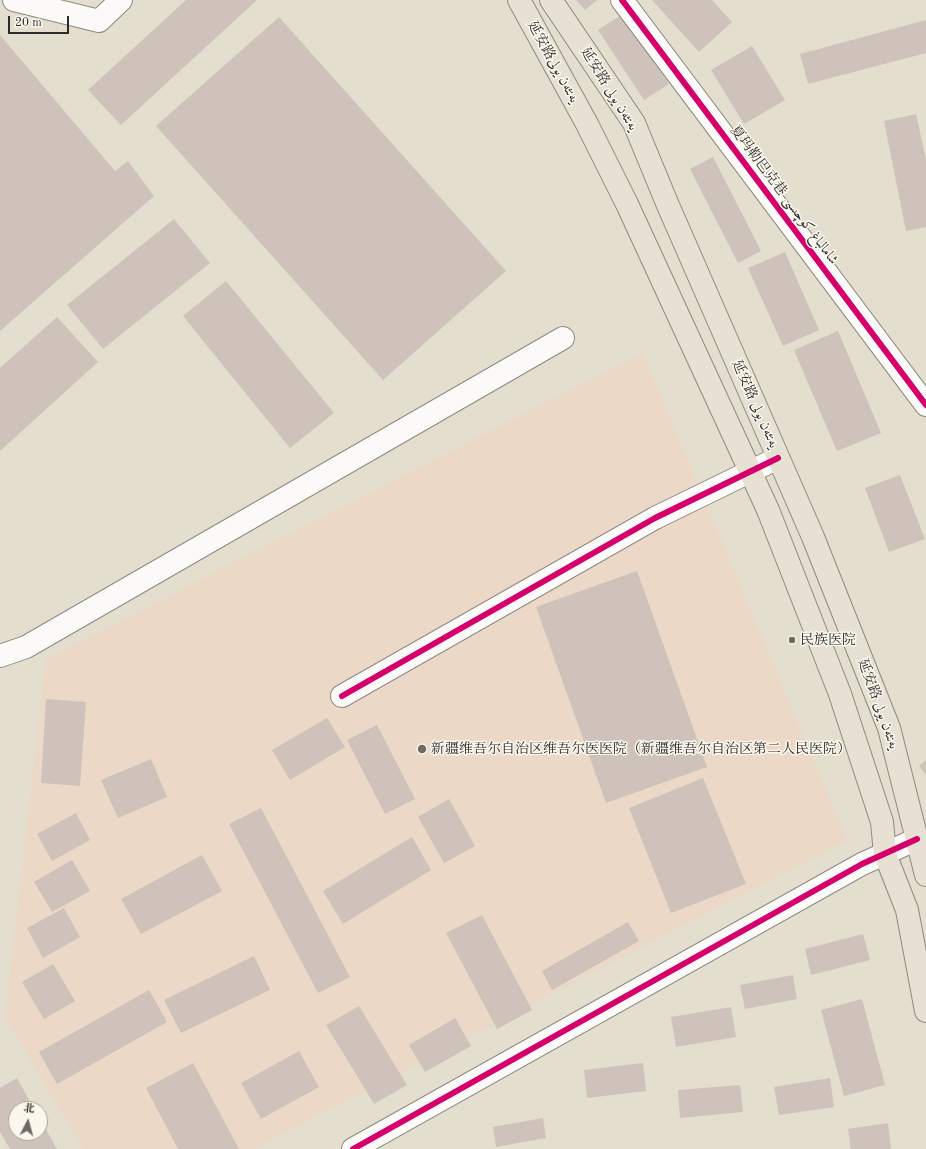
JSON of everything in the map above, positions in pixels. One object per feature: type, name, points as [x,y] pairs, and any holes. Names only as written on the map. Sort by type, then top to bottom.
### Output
[{"type":"main road","name":"延安路يەنئەن يولى","points":[[519,0],[587,124],[630,211],[750,471]]},
{"type":"main road","name":"延安路 يەنئەن يولى","points":[[552,0],[634,123],[667,203],[813,537],[889,728],[926,876]]},
{"type":"main road","points":[[750,471],[768,510],[840,694],[882,822],[885,854],[907,910],[926,1011]]},
{"type":"street","points":[[14,0],[99,21],[122,0]]},
{"type":"street","name":"夏玛勒巴克巷 شامالباغ كوچىسى","points":[[622,0],[926,405]]},
{"type":"street","points":[[0,656],[26,647],[563,338]]},
{"type":"street","points":[[342,696],[655,518],[778,458]]},
{"type":"street","points":[[353,1149],[862,864],[917,839]]},
{"type":"shaded area","name":"新疆维吾尔自治区维吾尔医医院（新疆维吾尔自治区第二人民医院）","points":[[643,353],[847,840],[253,1149],[83,1149],[5,1017],[46,659]]},
{"type":"building","points":[[186,0],[257,0],[121,125],[88,90]]},
{"type":"building","points":[[576,0],[597,0],[585,10]]},
{"type":"building","points":[[652,0],[712,0],[732,22],[699,52]]},
{"type":"building","points":[[623,14],[669,84],[644,100],[598,30]]},
{"type":"building","points":[[279,17],[506,271],[383,380],[156,126]]},
{"type":"building","points":[[926,20],[926,53],[808,84],[800,54]]},
{"type":"building","points":[[0,35],[115,171],[128,161],[154,196],[0,331]]},
{"type":"building","points":[[752,46],[785,100],[744,124],[711,70]]},
{"type":"building","points":[[916,114],[926,160],[926,227],[906,231],[884,121]]},
{"type":"building","points":[[713,157],[761,251],[738,263],[690,169]]},
{"type":"building","points":[[174,219],[210,263],[103,349],[67,305]]},
{"type":"building","points":[[785,252],[819,330],[783,346],[748,268]]},
{"type":"building","points":[[226,281],[334,413],[290,448],[183,316]]},
{"type":"building","points":[[57,317],[98,362],[0,451],[0,368]]},
{"type":"building","points":[[838,331],[881,433],[837,451],[794,350]]},
{"type":"building","points":[[900,475],[925,539],[889,552],[865,488]]},
{"type":"building","points":[[637,571],[707,767],[606,803],[536,607]]},
{"type":"building","points":[[46,699],[86,702],[80,786],[41,783]]},
{"type":"building","points":[[327,718],[345,747],[290,780],[272,750]]},
{"type":"building","points":[[377,725],[415,799],[385,814],[347,740]]},
{"type":"building","points":[[151,759],[167,797],[118,818],[101,780]]},
{"type":"building","points":[[926,760],[926,775],[919,766]]},
{"type":"building","points":[[703,778],[746,884],[671,913],[629,808]]},
{"type":"building","points":[[449,799],[475,846],[444,863],[418,817]]},
{"type":"building","points":[[261,808],[350,977],[318,993],[229,824]]},
{"type":"building","points":[[76,813],[90,840],[52,861],[37,834]]},
{"type":"building","points":[[412,837],[431,870],[343,924],[323,891]]},
{"type":"building","points":[[202,855],[222,891],[141,934],[121,899]]},
{"type":"building","points":[[72,860],[90,891],[52,912],[34,882]]},
{"type":"building","points":[[64,908],[80,937],[43,958],[27,928]]},
{"type":"building","points":[[482,915],[532,1010],[497,1029],[446,933]]},
{"type":"building","points":[[628,922],[639,941],[552,990],[542,971]]},
{"type":"building","points":[[863,934],[870,960],[811,975],[805,949]]},
{"type":"building","points":[[254,956],[270,990],[181,1033],[164,1000]]},
{"type":"building","points":[[53,964],[75,1001],[44,1019],[22,982]]},
{"type":"building","points":[[793,975],[797,999],[745,1009],[740,985]]},
{"type":"building","points":[[149,990],[167,1022],[57,1084],[39,1052]]},
{"type":"building","points":[[862,999],[885,1085],[844,1096],[821,1010]]},
{"type":"building","points":[[359,1006],[407,1085],[374,1104],[326,1025]]},
{"type":"building","points":[[731,1007],[736,1037],[676,1047],[671,1017]]},
{"type":"building","points":[[455,1018],[471,1046],[425,1072],[409,1045]]},
{"type":"building","points":[[299,1051],[319,1087],[261,1119],[241,1083]]},
{"type":"building","points":[[193,1063],[239,1149],[178,1149],[146,1088]]},
{"type":"building","points":[[643,1063],[646,1091],[587,1098],[584,1070]]},
{"type":"building","points":[[17,1078],[30,1101],[8,1101],[8,1141],[48,1141],[48,1133],[57,1149],[10,1149],[0,1132],[0,1088]]},
{"type":"building","points":[[830,1078],[834,1107],[779,1115],[774,1087]]},
{"type":"building","points":[[740,1085],[743,1112],[680,1118],[678,1090]]},
{"type":"building","points":[[543,1118],[546,1138],[496,1147],[493,1127]]},
{"type":"building","points":[[888,1123],[891,1149],[851,1149],[848,1129]]},
{"type":"cycle path","points":[[622,0],[926,405]]},
{"type":"cycle path","points":[[342,696],[655,518],[778,458]]},
{"type":"cycle path","points":[[353,1149],[862,864],[917,839]]},
{"type":"place","name":"民族医院","points":[[792,640]]},
{"type":"place","name":"新疆维吾尔自治区维吾尔医医院（新疆维吾尔自治区第二人民医院）","points":[[422,749]]}]
